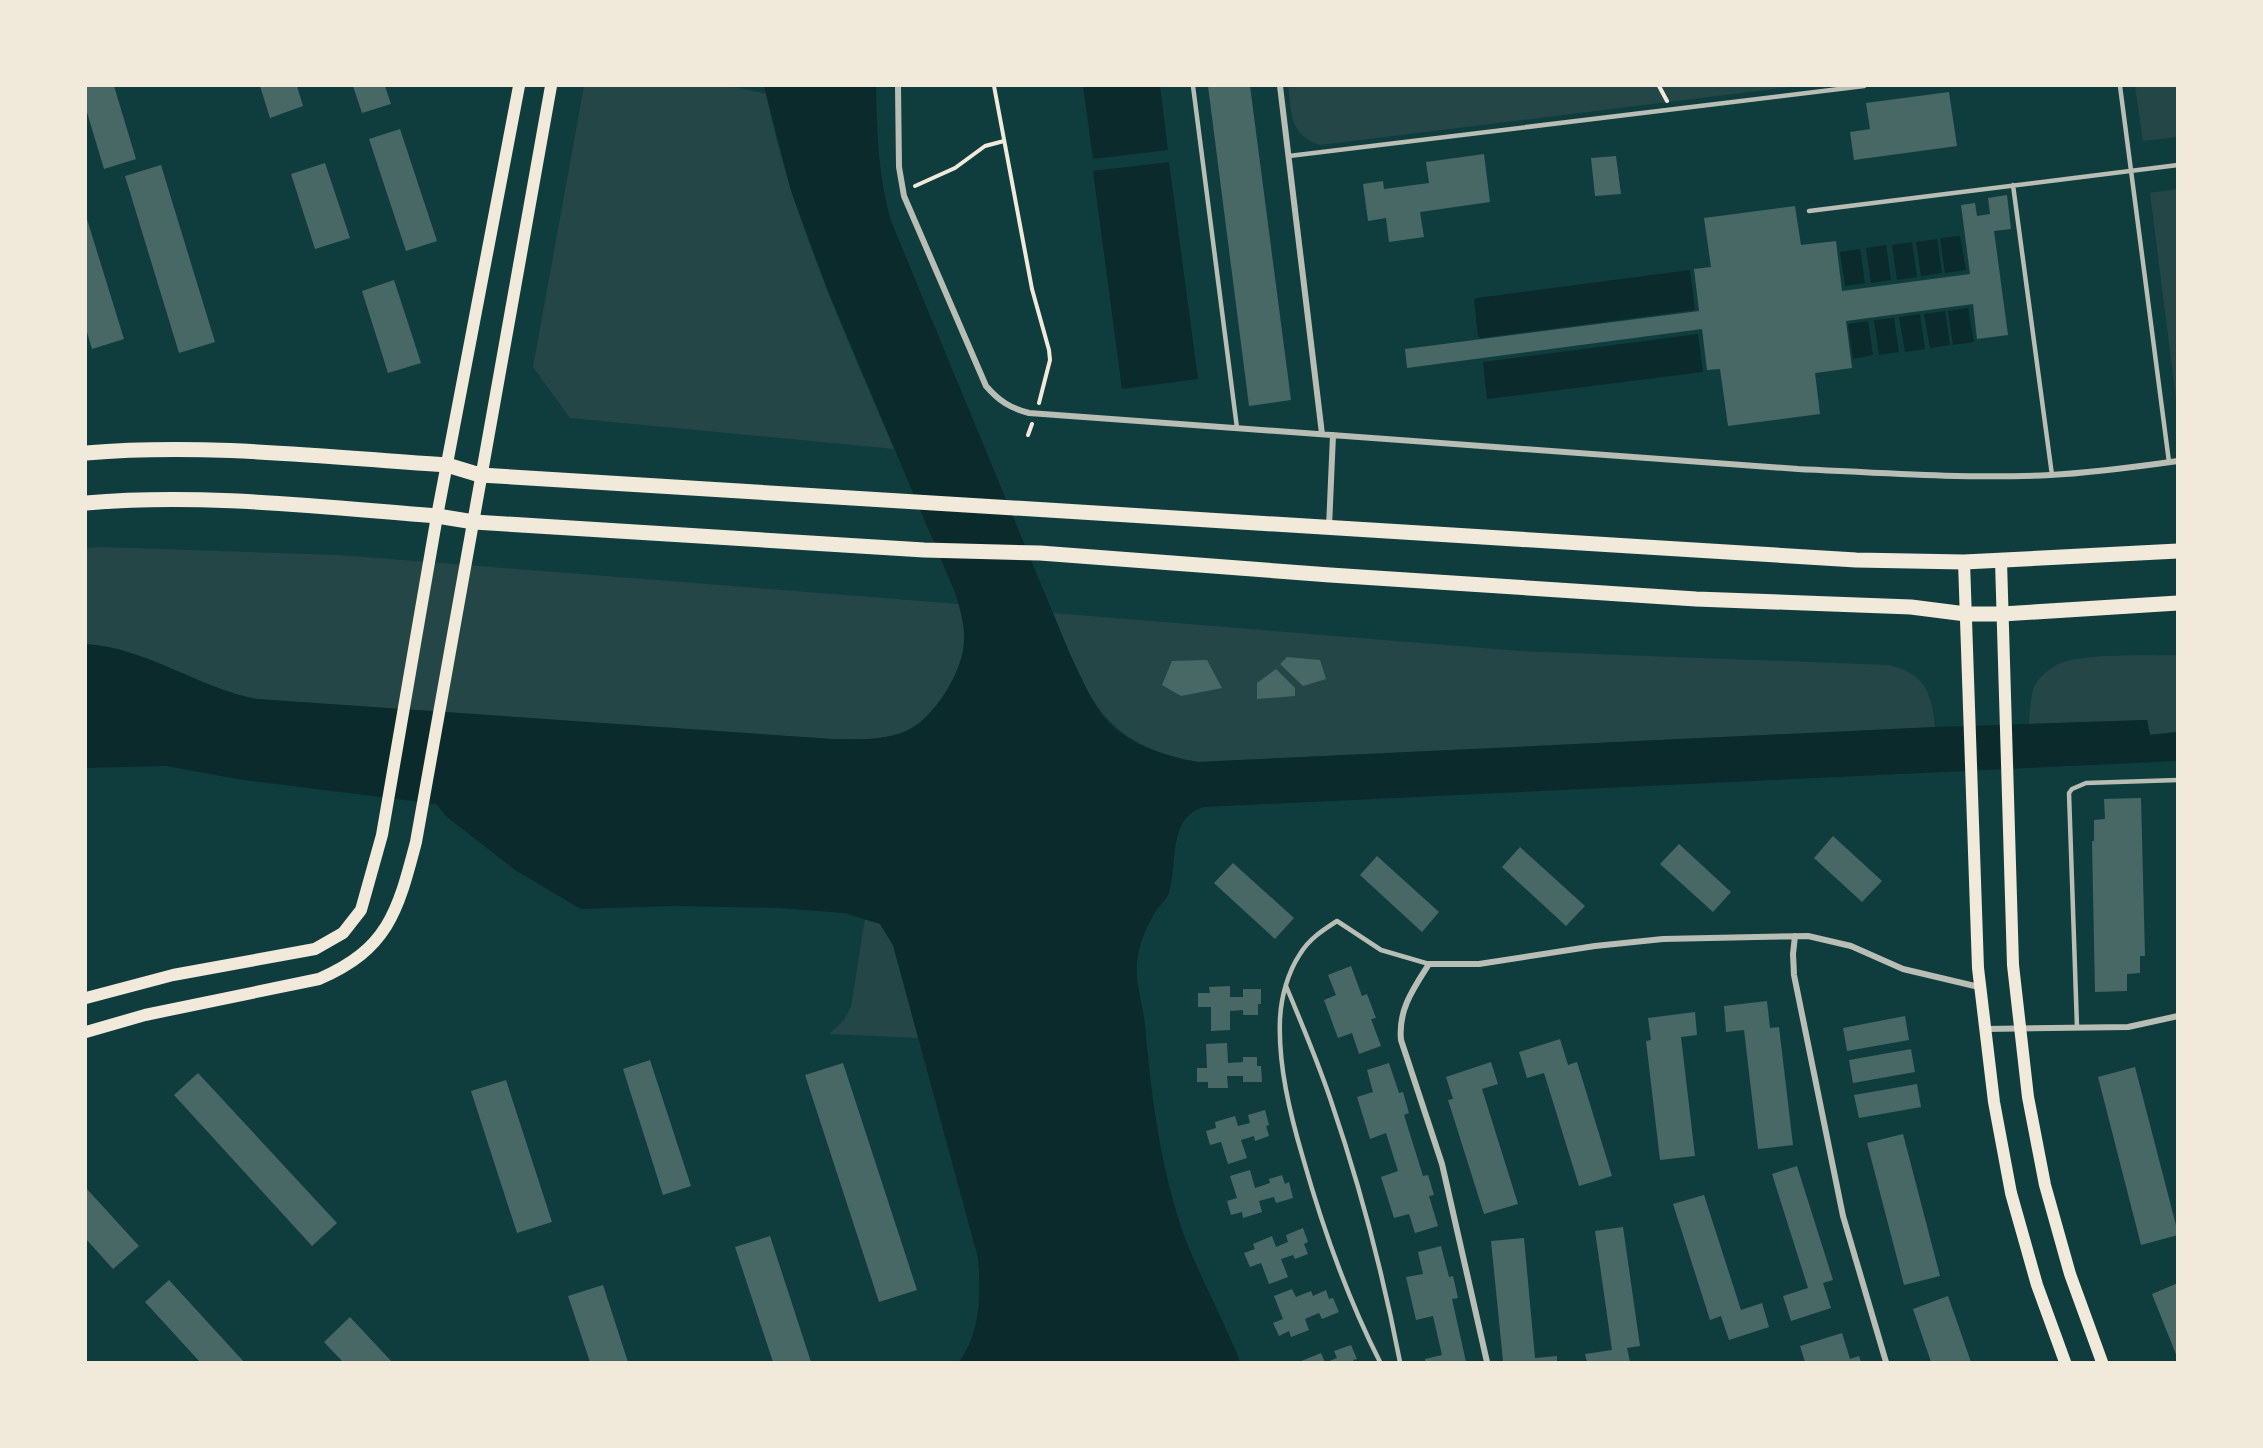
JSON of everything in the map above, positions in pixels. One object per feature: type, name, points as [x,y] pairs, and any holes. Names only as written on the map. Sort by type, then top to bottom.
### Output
[{"type":"main road","points":[[86,998],[173,975],[307,951],[335,939],[352,924],[360,910],[382,835],[437,516],[519,86]]},
{"type":"main road","points":[[86,1032],[145,1015],[294,986],[328,976],[367,950],[390,922],[398,907],[416,842],[551,86]]},
{"type":"main road","points":[[86,453],[129,450],[216,450],[447,465],[480,475],[1806,557],[1964,562],[2178,551]]},
{"type":"main road","points":[[86,503],[131,499],[212,498],[437,516],[474,522],[924,550],[1040,554],[1696,599],[1911,607],[1966,614],[2002,614],[2178,603]]},
{"type":"main road","points":[[2001,561],[2013,965],[2028,1096],[2045,1185],[2070,1274],[2102,1362]]},
{"type":"main road","points":[[1964,562],[1979,987],[1994,1102],[2011,1193],[2037,1285],[2065,1362]]},
{"type":"street","points":[[898,86],[899,166],[903,191],[986,386],[1004,404],[1015,409],[1036,413],[1333,435],[1808,469],[1949,476],[2052,475],[2178,461]]},
{"type":"street","points":[[1281,86],[1322,434]]},
{"type":"street","points":[[1329,528],[1333,435]]},
{"type":"street","points":[[1795,936],[1794,975],[1832,1165],[1843,1216],[1886,1362]]},
{"type":"street","points":[[1487,1362],[1442,1164],[1401,1040],[1400,1029],[1404,1006],[1429,964],[1479,964],[1595,946],[1663,939],[1808,936],[1874,955],[1903,969],[1979,987]]},
{"type":"street","points":[[1985,1029],[2127,1027],[2178,1016]]},
{"type":"lane","points":[[1193,86],[1237,428]]},
{"type":"lane","points":[[1289,156],[1864,86]]},
{"type":"lane","points":[[2120,86],[2169,462]]},
{"type":"lane","points":[[1809,211],[2178,165]]},
{"type":"lane","points":[[2013,185],[2052,475]]},
{"type":"lane","points":[[2077,1027],[2068,793],[2086,783],[2178,780]]},
{"type":"lane","points":[[1380,1362],[1337,1266],[1314,1198],[1295,1130],[1283,1071],[1280,1017],[1286,986],[1300,954],[1310,941],[1337,921],[1381,950],[1429,964]]},
{"type":"lane","points":[[1286,986],[1328,1091],[1349,1158],[1381,1272],[1400,1362]]},
{"type":"path","points":[[994,86],[1032,289],[1050,360],[1028,435]]},
{"type":"path","points":[[903,191],[955,168],[986,146],[1004,141]]},
{"type":"shaded area","points":[[584,86],[731,86],[766,94],[777,140],[805,230],[839,319],[894,449],[570,418],[533,367]]},
{"type":"shaded area","points":[[764,86],[876,86],[881,171],[891,221],[1069,652],[1101,713],[1132,740],[1158,752],[1198,762],[1935,727],[2147,720],[2150,735],[2177,732],[2177,761],[1204,807],[1192,812],[1179,831],[1169,893],[1152,917],[1141,942],[1137,977],[1154,1106],[1169,1187],[1191,1254],[1240,1362],[959,1362],[972,1338],[978,1312],[978,1258],[893,945],[880,924],[844,913],[778,908],[673,906],[581,909],[515,870],[447,817],[436,804],[237,779],[167,766],[86,768],[86,644],[130,653],[235,694],[257,699],[832,739],[870,739],[897,734],[917,725],[927,716],[946,692],[959,665],[964,640],[961,612],[956,595],[828,291],[791,191]]},
{"type":"shaded area","points":[[1083,86],[1160,86],[1168,150],[1093,159]]},
{"type":"shaded area","points":[[1288,86],[1798,86],[1320,145],[1310,141],[1297,129],[1292,114]]},
{"type":"shaded area","points":[[2135,86],[2177,86],[2177,137],[2143,141]]},
{"type":"shaded area","points":[[1169,162],[1198,379],[1122,389],[1093,171]]},
{"type":"shaded area","points":[[2178,189],[2177,406],[2150,193]]},
{"type":"shaded area","points":[[1960,236],[1966,270],[1945,273],[1940,238]]},
{"type":"shaded area","points":[[1937,239],[1942,273],[1921,276],[1916,242]]},
{"type":"shaded area","points":[[1912,242],[1917,277],[1897,280],[1892,245]]},
{"type":"shaded area","points":[[1886,245],[1891,280],[1871,283],[1866,248]]},
{"type":"shaded area","points":[[1860,249],[1865,283],[1845,286],[1840,252]]},
{"type":"shaded area","points":[[1690,270],[1695,310],[1481,338],[1478,336],[1474,300],[1476,298]]},
{"type":"shaded area","points":[[1968,308],[1974,342],[1953,345],[1948,311]]},
{"type":"shaded area","points":[[1945,311],[1950,345],[1930,348],[1924,314]]},
{"type":"shaded area","points":[[1920,314],[1925,349],[1905,352],[1899,317]]},
{"type":"shaded area","points":[[1894,318],[1899,352],[1879,355],[1874,320]]},
{"type":"shaded area","points":[[1868,321],[1873,355],[1853,359],[1848,324]]},
{"type":"shaded area","points":[[1698,334],[1703,372],[1487,399],[1483,362]]},
{"type":"shaded area","points":[[86,548],[339,555],[959,604],[964,631],[963,653],[945,693],[927,716],[906,731],[870,739],[832,739],[257,699],[235,694],[130,653],[86,644]]},
{"type":"shaded area","points":[[1053,613],[1520,651],[1888,665],[1911,673],[1924,686],[1932,704],[1935,727],[1198,762],[1165,754],[1139,743],[1118,729],[1088,692]]},
{"type":"shaded area","points":[[2177,655],[2177,732],[2150,735],[2147,720],[2029,724],[2034,687],[2049,669],[2057,665],[2072,660],[2101,656]]},
{"type":"shaded area","points":[[865,918],[880,924],[893,945],[918,1038],[829,1034],[844,1020],[851,1007]]},
{"type":"building","points":[[86,86],[114,86],[136,159],[104,169],[86,109]]},
{"type":"building","points":[[260,86],[297,86],[303,106],[270,118]]},
{"type":"building","points":[[353,86],[385,86],[391,104],[362,113]]},
{"type":"building","points":[[1208,86],[1250,86],[1291,400],[1249,406]]},
{"type":"building","points":[[1949,92],[1957,146],[1854,160],[1850,132],[1870,129],[1866,103]]},
{"type":"building","points":[[400,129],[437,241],[406,251],[369,139]]},
{"type":"building","points":[[1484,154],[1490,202],[1420,212],[1424,237],[1389,242],[1386,218],[1368,221],[1363,184],[1383,181],[1384,189],[1429,183],[1426,162]]},
{"type":"building","points":[[1616,156],[1621,194],[1595,196],[1591,158]]},
{"type":"building","points":[[325,163],[350,238],[315,249],[291,174]]},
{"type":"building","points":[[161,165],[215,342],[179,353],[125,176]]},
{"type":"building","points":[[2007,195],[2011,229],[1994,231],[2008,335],[1977,339],[1973,304],[1846,321],[1852,368],[1815,373],[1820,414],[1728,426],[1720,369],[1707,370],[1702,329],[1407,368],[1405,349],[1699,311],[1694,269],[1711,267],[1704,218],[1795,206],[1801,245],[1836,241],[1842,291],[1970,274],[1961,205],[1975,203],[1977,216],[1990,214],[1988,198]]},
{"type":"building","points":[[86,216],[124,339],[92,349],[86,329]]},
{"type":"building","points":[[394,280],[421,363],[388,373],[362,291]]},
{"type":"building","points":[[1287,657],[1320,660],[1326,679],[1303,686],[1280,664]]},
{"type":"building","points":[[1207,660],[1222,688],[1181,696],[1162,685],[1172,661]]},
{"type":"building","points":[[1276,669],[1295,688],[1295,696],[1257,699],[1257,683]]},
{"type":"building","points":[[2141,798],[2145,956],[2140,956],[2140,973],[2127,974],[2127,991],[2095,992],[2092,841],[2094,841],[2094,820],[2105,819],[2104,799]]},
{"type":"building","points":[[1833,836],[1882,881],[1862,902],[1814,858]]},
{"type":"building","points":[[1679,844],[1731,892],[1713,912],[1660,864]]},
{"type":"building","points":[[1520,847],[1585,906],[1566,926],[1502,867]]},
{"type":"building","points":[[1377,856],[1439,912],[1422,932],[1360,875]]},
{"type":"building","points":[[1233,863],[1294,918],[1275,939],[1214,883]]},
{"type":"building","points":[[1351,966],[1362,996],[1367,994],[1376,1018],[1371,1019],[1381,1046],[1359,1054],[1352,1033],[1338,1038],[1324,1000],[1336,995],[1328,975]]},
{"type":"building","points":[[1230,986],[1230,997],[1243,997],[1243,989],[1261,989],[1258,1015],[1243,1015],[1243,1010],[1230,1011],[1230,1030],[1211,1031],[1211,1007],[1198,1007],[1198,993],[1210,993],[1209,987]]},
{"type":"building","points":[[1767,1001],[1770,1028],[1779,1027],[1793,1145],[1758,1149],[1744,1030],[1726,1032],[1724,1006]]},
{"type":"building","points":[[1695,1012],[1697,1035],[1681,1037],[1695,1156],[1660,1160],[1646,1041],[1651,1040],[1648,1018]]},
{"type":"building","points":[[1905,1016],[1909,1040],[1847,1051],[1843,1028]]},
{"type":"building","points":[[1560,1039],[1568,1065],[1577,1062],[1612,1176],[1579,1186],[1544,1073],[1527,1078],[1519,1052]]},
{"type":"building","points":[[1227,1043],[1228,1063],[1243,1062],[1243,1057],[1257,1057],[1257,1066],[1261,1066],[1262,1082],[1243,1082],[1243,1076],[1227,1076],[1228,1088],[1208,1088],[1208,1082],[1197,1082],[1197,1068],[1207,1068],[1206,1044]]},
{"type":"building","points":[[1911,1049],[1915,1072],[1853,1083],[1849,1060]]},
{"type":"building","points":[[650,1060],[691,1186],[663,1195],[623,1069]]},
{"type":"building","points":[[1491,1062],[1498,1084],[1482,1089],[1518,1204],[1484,1214],[1448,1100],[1453,1099],[1446,1077]]},
{"type":"building","points":[[843,1063],[917,1290],[879,1302],[805,1075]]},
{"type":"building","points":[[1389,1063],[1399,1093],[1403,1092],[1409,1113],[1404,1115],[1423,1176],[1428,1175],[1434,1195],[1429,1196],[1438,1226],[1415,1233],[1409,1214],[1394,1218],[1381,1177],[1398,1171],[1386,1133],[1370,1139],[1357,1097],[1373,1092],[1367,1070]]},
{"type":"building","points":[[2135,1067],[2178,1233],[2178,1235],[2141,1245],[2098,1077]]},
{"type":"building","points":[[198,1073],[337,1223],[312,1246],[174,1095]]},
{"type":"building","points":[[506,1080],[552,1222],[517,1233],[471,1091]]},
{"type":"building","points":[[1917,1084],[1921,1107],[1859,1118],[1854,1095]]},
{"type":"building","points":[[1265,1110],[1269,1136],[1255,1141],[1254,1136],[1241,1140],[1247,1158],[1228,1164],[1221,1142],[1210,1145],[1206,1131],[1216,1128],[1215,1122],[1235,1116],[1238,1126],[1250,1123],[1248,1115]]},
{"type":"building","points":[[1903,1134],[1940,1276],[1904,1285],[1867,1143]]},
{"type":"building","points":[[1797,1166],[1833,1280],[1823,1283],[1831,1308],[1791,1321],[1783,1296],[1808,1288],[1772,1174]]},
{"type":"building","points":[[1250,1170],[1255,1188],[1270,1183],[1269,1179],[1282,1175],[1285,1184],[1289,1182],[1293,1198],[1276,1203],[1274,1197],[1259,1201],[1262,1212],[1243,1218],[1242,1212],[1231,1215],[1227,1201],[1237,1198],[1230,1176]]},
{"type":"building","points":[[86,1188],[139,1246],[113,1269],[86,1239]]},
{"type":"building","points":[[1704,1195],[1741,1310],[1762,1303],[1769,1327],[1729,1340],[1721,1316],[1710,1320],[1673,1204]]},
{"type":"building","points":[[1623,1227],[1640,1346],[1627,1348],[1630,1362],[1587,1362],[1585,1354],[1612,1350],[1595,1231]]},
{"type":"building","points":[[1303,1228],[1308,1242],[1304,1244],[1308,1254],[1295,1259],[1293,1255],[1281,1259],[1288,1277],[1269,1284],[1261,1263],[1250,1267],[1244,1253],[1255,1249],[1253,1244],[1272,1236],[1276,1247],[1288,1242],[1286,1235]]},
{"type":"building","points":[[770,1236],[811,1362],[773,1362],[735,1247]]},
{"type":"building","points":[[1524,1238],[1535,1358],[1557,1356],[1557,1362],[1503,1361],[1491,1241]]},
{"type":"building","points":[[1441,1246],[1449,1277],[1453,1276],[1458,1298],[1452,1299],[1466,1362],[1425,1362],[1425,1359],[1442,1355],[1433,1316],[1416,1320],[1406,1277],[1423,1274],[1418,1252]]},
{"type":"building","points":[[169,1280],[244,1362],[200,1362],[145,1302]]},
{"type":"building","points":[[2178,1283],[2178,1357],[2177,1357],[2152,1294]]},
{"type":"building","points":[[603,1285],[628,1362],[590,1362],[568,1296]]},
{"type":"building","points":[[1292,1289],[1296,1297],[1311,1291],[1313,1296],[1326,1290],[1329,1299],[1333,1298],[1339,1312],[1322,1319],[1319,1313],[1305,1319],[1309,1330],[1291,1337],[1289,1331],[1279,1336],[1273,1323],[1283,1319],[1274,1296]]},
{"type":"building","points":[[1948,1296],[1971,1362],[1931,1362],[1913,1309]]},
{"type":"building","points":[[350,1317],[392,1362],[343,1362],[324,1342]]},
{"type":"building","points":[[1842,1333],[1850,1359],[1859,1356],[1861,1362],[1805,1362],[1800,1346]]},
{"type":"building","points":[[1351,1345],[1357,1359],[1353,1360],[1354,1362],[1327,1362],[1337,1358],[1334,1351]]},
{"type":"building","points":[[1321,1353],[1325,1362],[1299,1362]]}]
